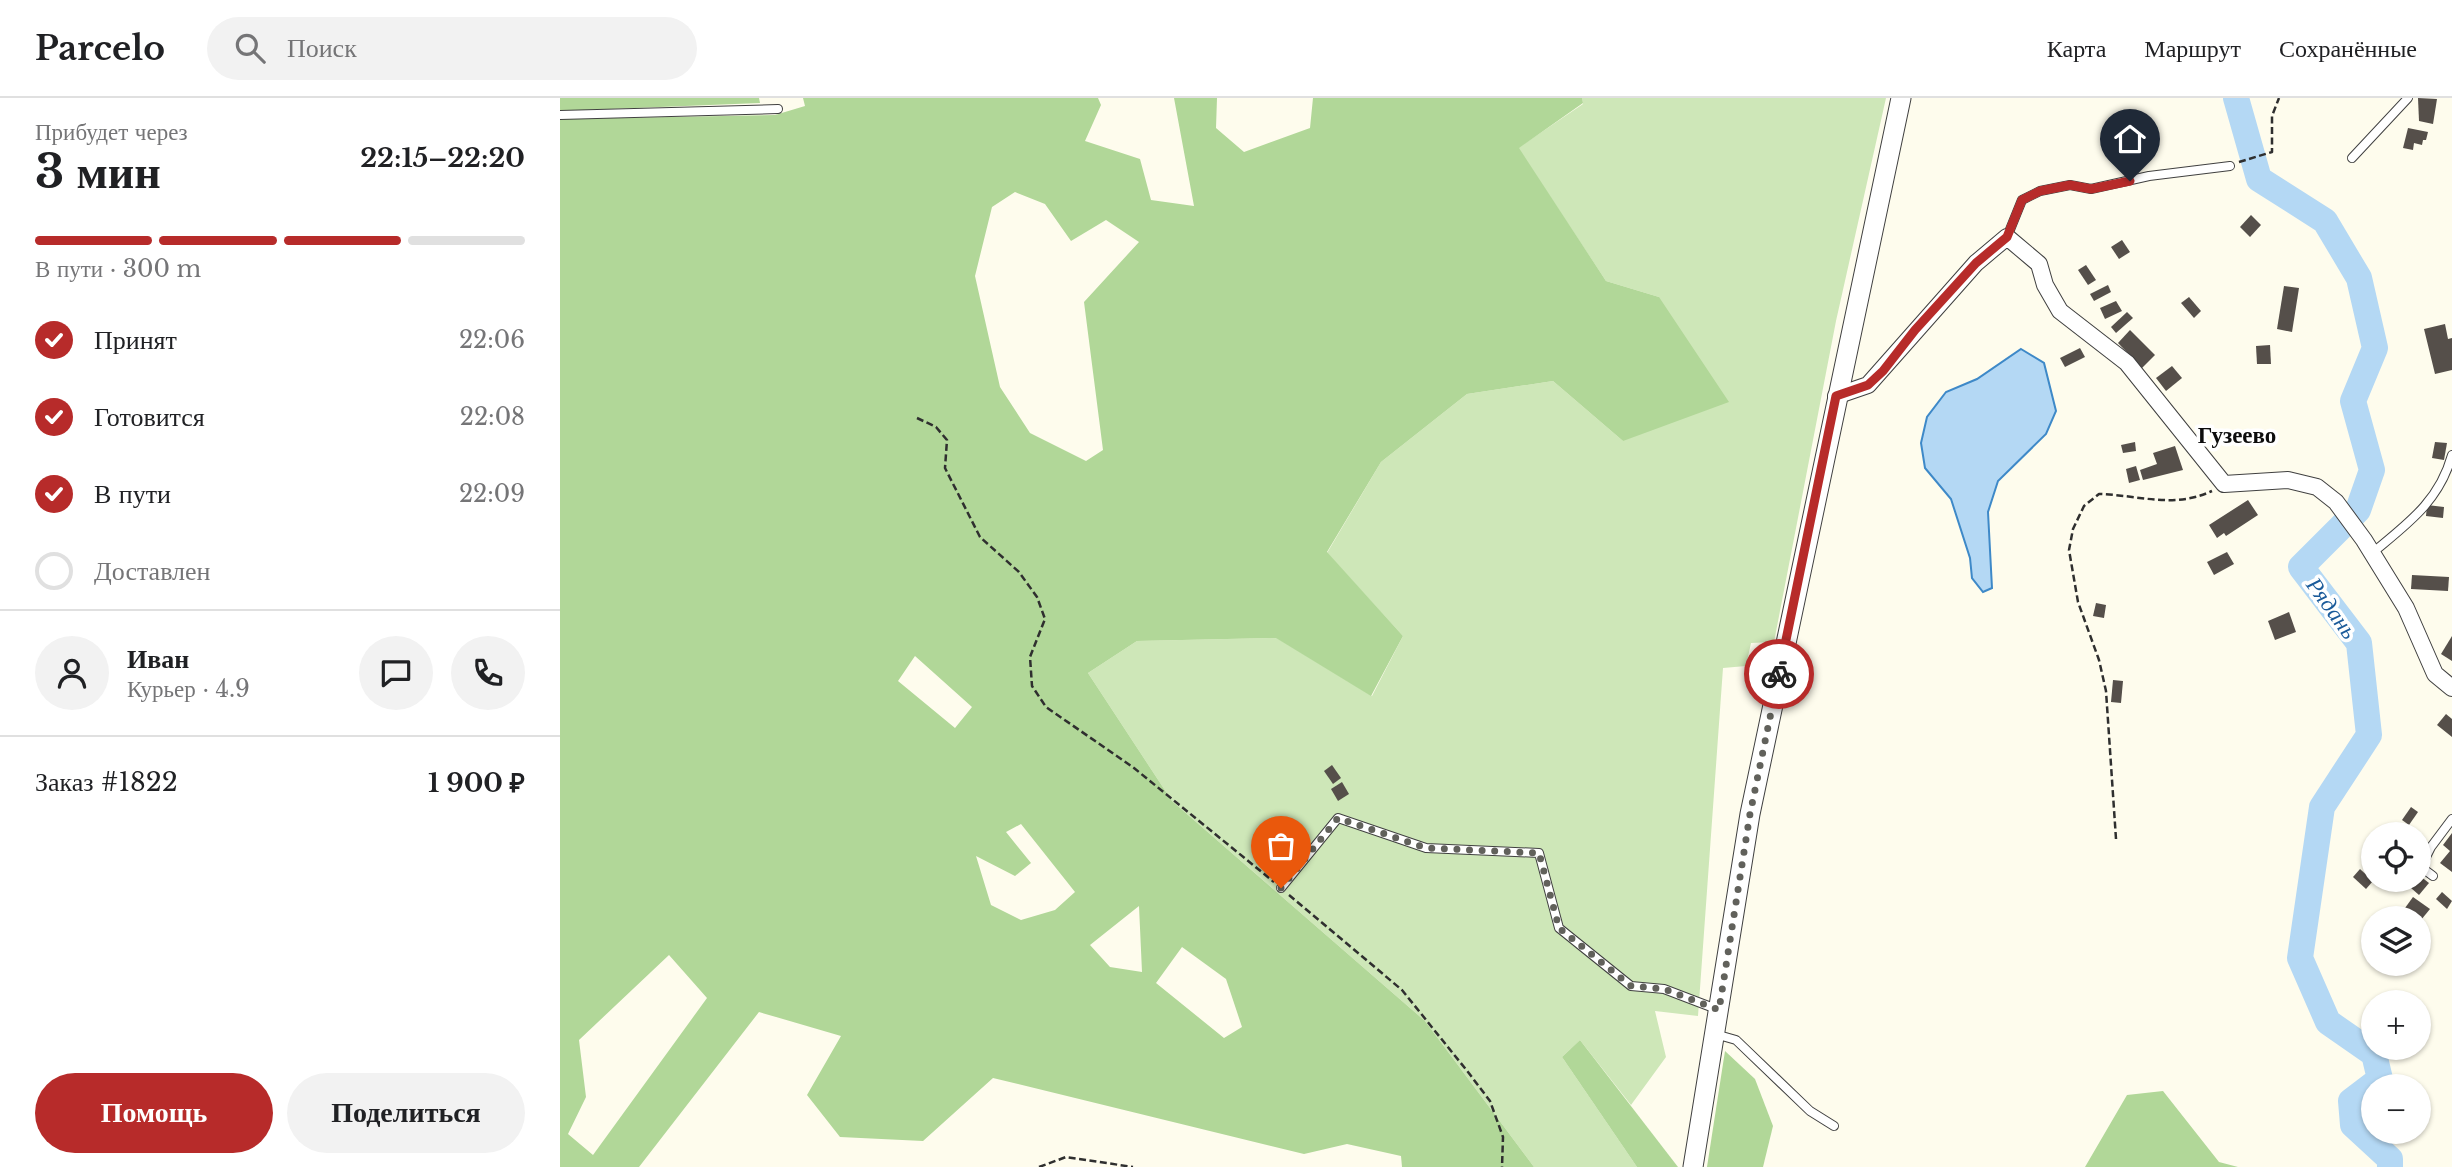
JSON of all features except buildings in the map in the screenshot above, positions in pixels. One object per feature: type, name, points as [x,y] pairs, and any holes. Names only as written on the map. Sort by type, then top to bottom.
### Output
[{"type":"street","points":[[1693,1167],[1750,814],[1900,98]]},
{"type":"street","points":[[1836,396],[1868,385],[1976,263],[2007,237],[2039,264],[2045,285],[2060,311],[2127,363],[2224,484],[2288,480],[2317,487],[2336,502],[2406,608],[2435,674],[2452,688]]},
{"type":"lane","points":[[2352,158],[2408,98]]},
{"type":"lane","points":[[560,115],[778,109]]},
{"type":"lane","points":[[2007,237],[2022,200],[2040,191],[2070,185],[2091,189],[2150,176],[2230,166]]},
{"type":"lane","points":[[2368,547],[2417,516],[2445,481],[2452,455]]},
{"type":"lane","points":[[1281,888],[1338,818],[1426,848],[1539,853],[1559,928],[1631,986],[1664,989],[1719,1010]]},
{"type":"lane","points":[[2433,876],[2421,867],[2431,847],[2452,819]]},
{"type":"lane","points":[[1715,1034],[1736,1040],[1810,1111],[1834,1126]]},
{"type":"path","points":[[2230,166],[2272,152],[2272,116],[2278,98]]},
{"type":"path","points":[[917,418],[936,427],[947,440],[945,468],[980,537],[1019,572],[1037,597],[1045,618],[1030,657],[1032,686],[1046,707],[1134,768],[1402,990],[1490,1101],[1503,1137],[1502,1167]]},
{"type":"path","points":[[2116,839],[2106,691],[2071,570],[2073,529],[2084,506],[2099,494],[2133,500],[2177,500],[2209,493],[2224,484]]},
{"type":"path","points":[[1039,1167],[1066,1157],[1133,1167]]},
{"type":"green space","points":[[560,98],[759,98],[760,103],[560,111]]},
{"type":"green space","points":[[803,98],[1098,98],[1101,105],[1085,141],[1140,159],[1151,200],[1194,206],[1174,98],[1217,98],[1216,128],[1244,152],[1310,128],[1313,98],[1582,98],[1583,103],[1519,148],[1606,281],[1659,297],[1729,402],[1623,441],[1553,381],[1467,394],[1381,462],[1327,552],[1403,636],[1371,696],[1276,638],[1137,641],[1088,673],[1172,801],[1425,1021],[1534,1167],[1402,1167],[1401,1156],[1347,1144],[1304,1154],[993,1078],[923,1141],[840,1137],[807,1095],[841,1036],[759,1012],[639,1167],[560,1167],[560,119],[775,115],[805,106]],"holes":[[[1015,192],[1045,204],[1071,241],[1106,220],[1139,242],[1084,302],[1103,450],[1086,461],[1030,433],[1000,387],[975,276],[992,207]],[[915,656],[972,707],[955,728],[898,681]],[[1021,824],[1075,892],[1055,910],[1021,920],[991,905],[976,856],[1015,876],[1031,863],[1006,832]],[[1139,906],[1142,972],[1110,967],[1090,945]],[[1182,947],[1226,979],[1242,1027],[1224,1038],[1156,983]],[[669,955],[707,998],[593,1155],[568,1134],[586,1097],[579,1040]]]},
{"type":"green space","points":[[1582,98],[1886,98],[1836,321],[1774,642],[1751,643],[1746,666],[1723,668],[1698,1016],[1655,1011],[1666,1057],[1631,1105],[1580,1040],[1562,1057],[1637,1167],[1534,1167],[1425,1021],[1172,801],[1088,673],[1137,641],[1277,638],[1372,696],[1403,636],[1327,553],[1381,462],[1467,394],[1553,381],[1623,441],[1659,297],[1606,281],[1518,148],[1583,104]]},
{"type":"green space","points":[[1580,1040],[1678,1167],[1637,1167],[1562,1057]]},
{"type":"green space","points":[[1725,1051],[1755,1079],[1773,1126],[1763,1167],[1707,1167]]},
{"type":"green space","points":[[2163,1091],[2219,1162],[2238,1167],[2085,1167],[2127,1095]]},
{"type":"water","points":[[2021,349],[2044,363],[2056,411],[2046,434],[1998,481],[1988,512],[1992,588],[1983,592],[1972,578],[1970,558],[1951,499],[1925,468],[1921,443],[1927,417],[1946,392],[1977,379]]},
{"type":"waterway","name":"Рядань","points":[[2236,98],[2259,179],[2325,221],[2359,278],[2375,348],[2353,401],[2372,470],[2358,510],[2301,567],[2359,643],[2369,735],[2322,807],[2300,958],[2328,1022],[2374,1054],[2380,1079],[2351,1101],[2353,1125],[2390,1159],[2390,1167]]},
{"type":"way so far","points":[[1281,888],[1338,818],[1426,848],[1539,853],[1559,928],[1631,986],[1664,989],[1719,1010],[1750,814],[1779,674]]},
{"type":"district","name":"Гузеево","points":[[2237,435]]},
{"type":"route","points":[[1779,674],[1836,396],[1868,385],[1883,371],[1915,330],[1976,263],[2007,237],[2022,200],[2040,191],[2070,185],[2091,189],[2130,181]]}]
